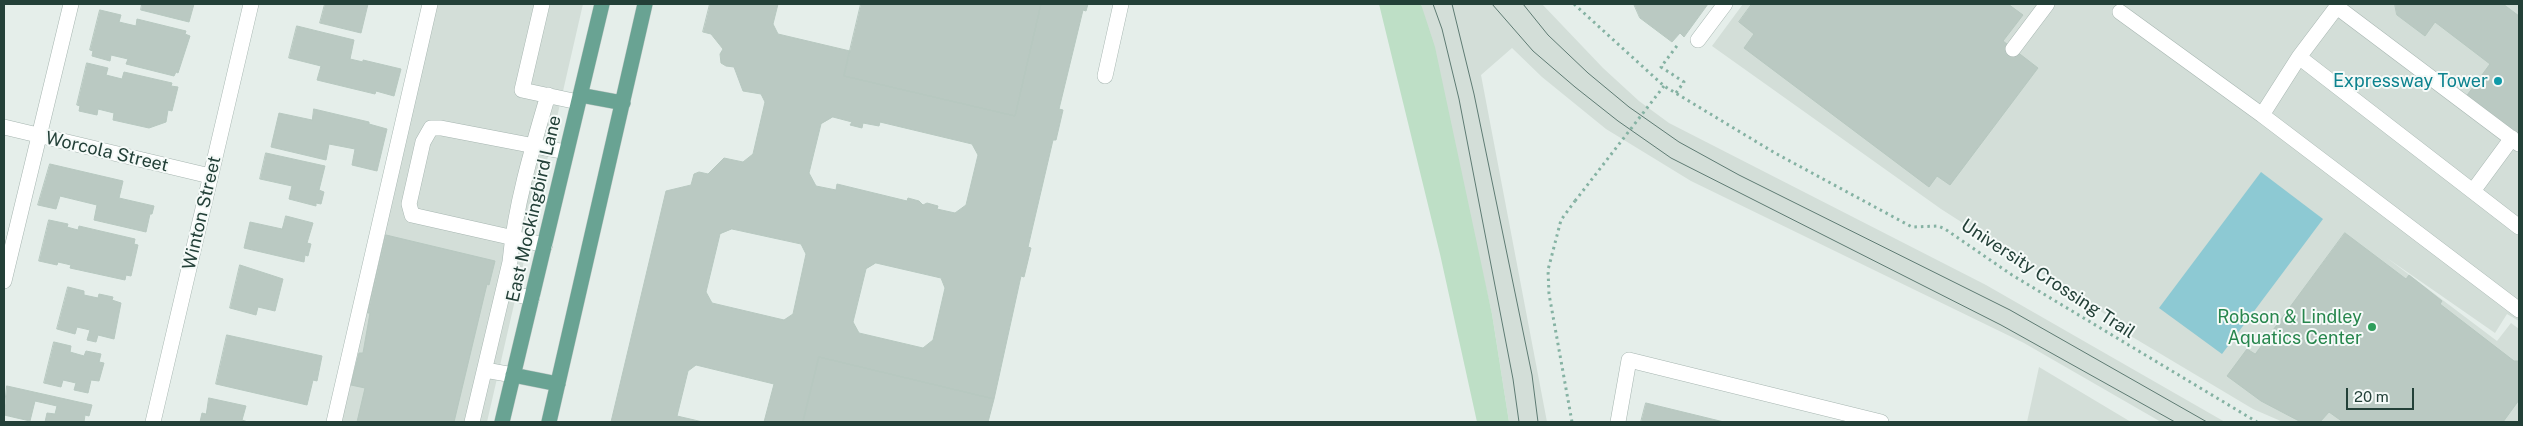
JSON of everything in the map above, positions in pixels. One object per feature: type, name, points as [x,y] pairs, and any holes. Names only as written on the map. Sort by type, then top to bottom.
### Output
[{"type":"main road","name":"East Mockingbird Lane","points":[[502,422],[602,4]]},
{"type":"main road","points":[[549,422],[646,4]]},
{"type":"main road","points":[[579,98],[623,102]]},
{"type":"main road","points":[[513,375],[558,384]]},
{"type":"street","points":[[4,281],[71,4]]},
{"type":"street","name":"Winton Street","points":[[153,422],[251,4]]},
{"type":"street","points":[[334,422],[430,4]]},
{"type":"street","points":[[542,4],[522,90],[579,98]]},
{"type":"street","points":[[1105,76],[1121,4]]},
{"type":"street","points":[[1698,40],[1725,4]]},
{"type":"street","points":[[2013,49],[2048,4]]},
{"type":"street","points":[[2262,115],[2299,57],[2338,5],[2516,141],[2473,191]]},
{"type":"street","points":[[2120,12],[2262,115],[2519,310]]},
{"type":"street","points":[[2299,57],[2519,227]]},
{"type":"street","points":[[472,422],[510,262],[512,238],[534,144],[548,95]]},
{"type":"street","name":"Worcola Street","points":[[4,127],[210,176]]},
{"type":"street","points":[[544,245],[412,215],[409,204],[423,142],[431,128],[441,128],[534,144],[566,152]]},
{"type":"street","points":[[503,292],[532,298]]},
{"type":"street","points":[[1618,422],[1628,360],[1881,422]]},
{"type":"street","points":[[484,370],[513,375]]},
{"type":"path","name":"University Crossing Trail","points":[[1574,4],[1664,86],[1775,154],[1912,227],[1938,226],[1945,229],[2028,285],[2257,422]]},
{"type":"path","points":[[1670,54],[1661,67],[1684,82],[1676,93]]},
{"type":"path","points":[[1572,422],[1549,294],[1548,270],[1561,220],[1664,86]]},
{"type":"shaded area","points":[[436,4],[583,4],[487,422],[339,422]]},
{"type":"shaded area","points":[[1421,4],[1542,4],[1603,68],[1639,101],[1669,123],[1986,285],[2225,422],[2161,422],[2024,343],[1691,181],[1606,129],[1542,77],[1512,48],[1481,75],[1547,422],[1509,422],[1492,314]]},
{"type":"shaded area","points":[[1743,4],[2519,4],[2519,321],[2507,314],[2495,333],[2387,258],[2497,341],[2511,323],[2519,329],[2519,422],[2283,422],[2253,409],[2119,329],[2122,325],[1941,209],[1712,46]]},
{"type":"shaded area","points":[[2039,367],[2131,422],[2027,422]]},
{"type":"green space","points":[[1379,4],[1421,4],[1435,47],[1492,314],[1509,422],[1477,422],[1440,254]]},
{"type":"water","points":[[2261,172],[2323,219],[2222,354],[2159,308]]},
{"type":"building","points":[[142,4],[194,4],[189,22],[141,10]]},
{"type":"building","points":[[325,4],[368,4],[361,33],[320,23]]},
{"type":"building","points":[[710,4],[778,4],[773,24],[778,34],[850,51],[844,76],[1015,116],[1041,4],[1088,4],[1086,11],[1083,10],[1059,109],[1063,110],[1056,140],[1053,140],[1028,247],[1031,248],[1024,277],[1021,276],[994,399],[819,357],[803,422],[764,422],[774,384],[696,365],[688,371],[677,416],[703,422],[611,422],[666,191],[691,185],[694,174],[699,172],[708,174],[724,158],[743,162],[753,154],[765,102],[761,94],[743,91],[734,67],[721,63],[720,54],[723,49],[711,34],[703,32]],"holes":[[[833,117],[852,122],[850,125],[862,128],[863,123],[879,126],[880,122],[972,144],[978,155],[966,205],[955,213],[937,209],[938,206],[927,203],[923,205],[919,201],[908,198],[907,201],[837,184],[836,190],[816,186],[809,173],[821,124]],[[732,229],[801,244],[806,254],[793,314],[784,320],[712,303],[706,292],[720,234]],[[876,263],[941,278],[945,288],[933,340],[923,348],[859,333],[853,322],[866,269]]]},
{"type":"building","points":[[861,4],[1041,4],[1015,116],[844,76]]},
{"type":"building","points":[[1634,4],[1708,4],[1684,37],[1680,33],[1672,42],[1640,18]]},
{"type":"building","points":[[1752,4],[2008,4],[2023,15],[2003,41],[2038,68],[1950,185],[1937,176],[1929,187],[1744,48],[1754,34],[1739,22]]},
{"type":"building","name":"Expressway Tower","points":[[2395,4],[2503,4],[2519,16],[2519,137],[2465,98],[2490,64],[2435,22],[2425,36],[2397,15]]},
{"type":"building","points":[[100,10],[121,15],[119,22],[136,26],[137,19],[186,31],[185,34],[190,36],[178,73],[176,72],[174,76],[126,64],[128,59],[111,55],[110,61],[92,56],[93,51],[90,50]]},
{"type":"building","points":[[297,26],[354,40],[350,59],[363,62],[363,60],[401,69],[394,96],[376,91],[375,94],[317,80],[321,66],[289,58]]},
{"type":"building","points":[[87,63],[108,68],[106,75],[122,79],[124,72],[172,83],[171,86],[178,87],[172,111],[168,110],[166,122],[149,128],[113,120],[114,113],[98,109],[97,115],[79,111],[80,106],[77,105]]},
{"type":"building","points":[[314,109],[369,122],[369,124],[387,129],[377,171],[352,165],[355,149],[329,144],[326,160],[271,147],[279,113],[312,120]]},
{"type":"building","points":[[266,153],[325,166],[319,190],[324,192],[321,204],[316,203],[316,206],[289,199],[292,186],[260,179]]},
{"type":"building","points":[[50,164],[123,181],[119,198],[154,206],[146,232],[94,220],[97,205],[60,196],[56,209],[38,205]]},
{"type":"building","points":[[286,216],[313,223],[307,243],[311,244],[308,256],[305,255],[304,262],[244,248],[250,222],[282,229]]},
{"type":"building","points":[[49,220],[68,224],[67,227],[78,230],[79,226],[135,239],[134,244],[138,245],[131,276],[126,275],[125,280],[70,268],[71,265],[58,262],[57,265],[39,261]]},
{"type":"building","name":"Robson & Lindley Aquatics Center","points":[[2345,233],[2406,279],[2409,275],[2442,301],[2440,304],[2514,361],[2519,361],[2519,400],[2503,422],[2343,422],[2329,412],[2320,422],[2301,422],[2261,401],[2227,376],[2247,349],[2255,354]]},
{"type":"building","points":[[386,235],[495,261],[489,285],[487,284],[454,422],[357,422],[365,388],[351,385],[359,353],[363,353],[370,313],[368,313]]},
{"type":"building","points":[[240,265],[283,279],[275,311],[258,307],[256,315],[230,308]]},
{"type":"building","points":[[68,287],[84,291],[84,295],[98,298],[99,294],[113,297],[112,300],[121,303],[114,339],[98,335],[96,342],[87,340],[90,330],[77,327],[75,334],[57,329]]},
{"type":"building","points":[[227,335],[322,356],[317,381],[313,380],[307,405],[216,384]]},
{"type":"building","points":[[54,342],[71,346],[70,352],[84,356],[86,351],[101,354],[99,362],[104,363],[99,381],[91,380],[88,393],[74,390],[76,383],[63,380],[61,387],[44,383]]},
{"type":"building","points":[[819,357],[994,399],[988,422],[803,422]]},
{"type":"building","points":[[7,386],[92,405],[89,416],[85,415],[84,422],[45,422],[47,413],[55,414],[57,406],[35,401],[30,421],[4,415]]},
{"type":"building","points":[[209,398],[246,406],[242,420],[248,422],[200,422],[202,413],[206,414]]},
{"type":"building","points":[[1646,403],[1724,422],[1641,422]]},
{"type":"tram line","points":[[1433,4],[1442,29],[1459,99],[1513,379],[1519,422]]},
{"type":"tram line","points":[[1452,4],[1474,94],[1532,375],[1538,422]]},
{"type":"tram line","points":[[1492,4],[1533,51],[1618,121],[1671,158],[2001,325],[2175,422]]},
{"type":"tram line","points":[[1523,4],[1548,35],[1588,73],[1629,107],[1679,142],[1739,175],[2010,310],[2207,422]]},
{"type":"place","name":"Expressway Tower","points":[[2498,81]]},
{"type":"place","name":"Robson & Lindley Aquatics Center","points":[[2372,327]]}]
